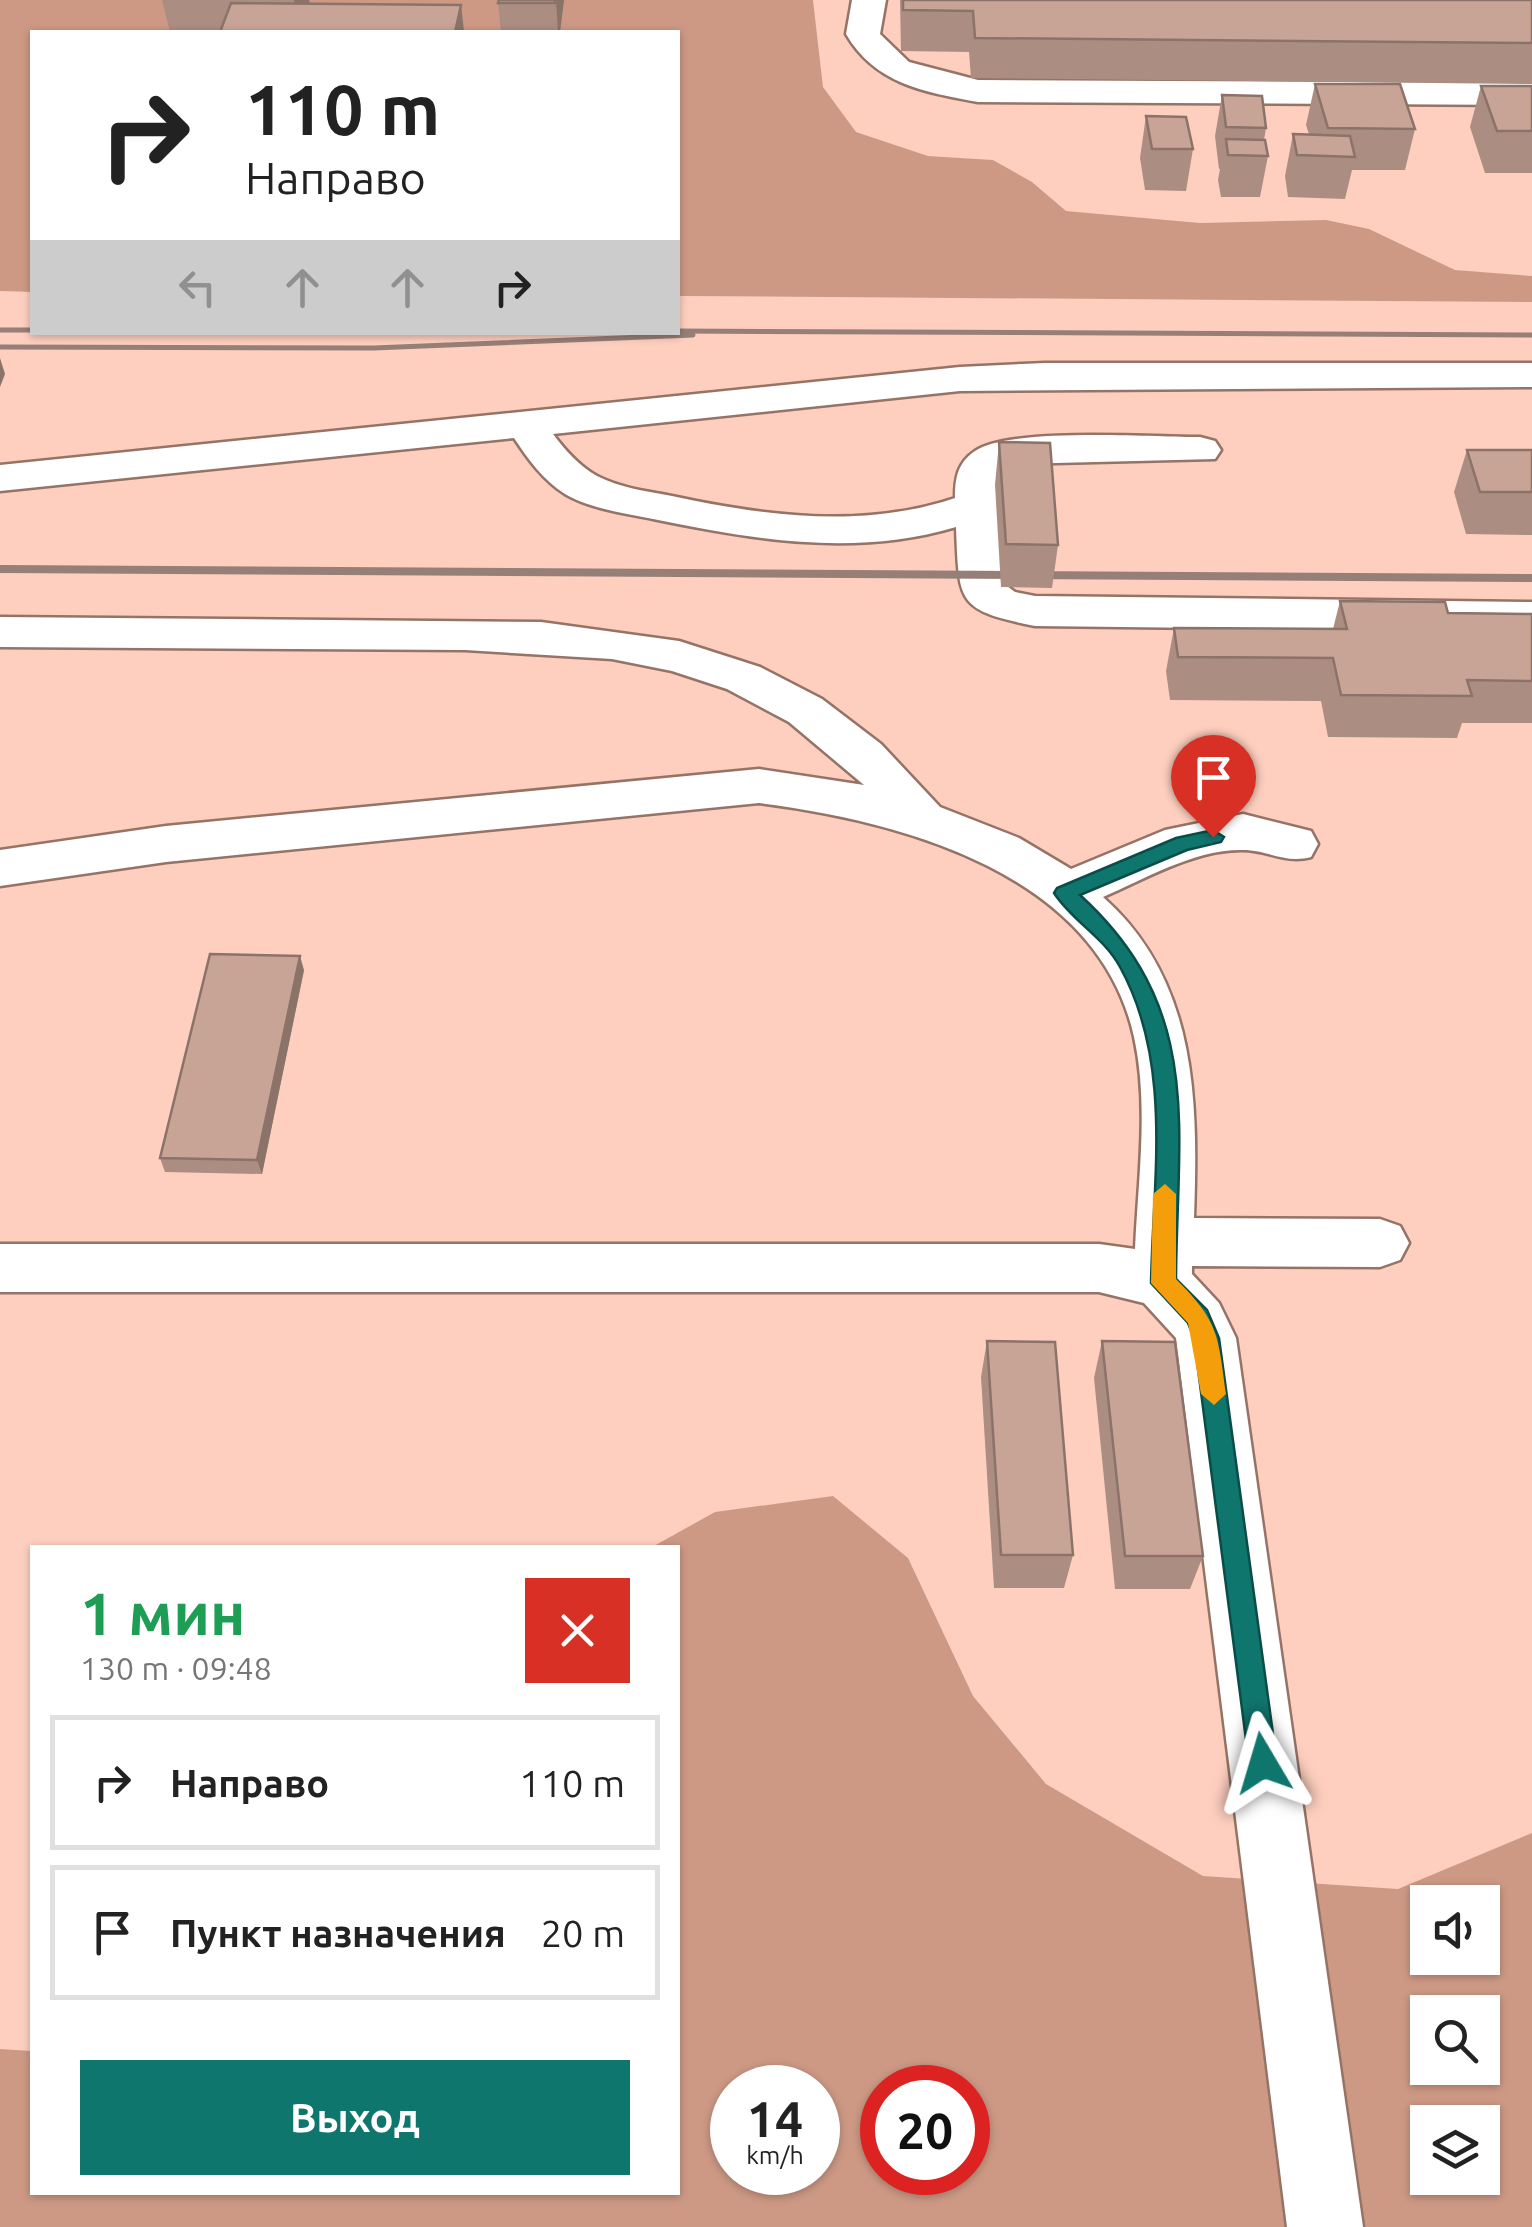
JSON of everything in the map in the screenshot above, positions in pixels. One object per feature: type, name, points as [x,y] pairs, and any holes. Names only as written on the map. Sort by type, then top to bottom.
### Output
[{"type":"lane","points":[[869,0],[863,34],[878,56],[927,81],[978,90],[1532,94]]},
{"type":"lane","points":[[0,478],[960,380],[1045,375],[1532,375]]},
{"type":"lane","points":[[527,426],[548,457],[578,483],[617,499],[698,517],[780,528],[852,531],[923,523],[978,506]]},
{"type":"lane","points":[[1200,450],[1010,451],[988,460],[976,476],[980,589],[1001,604],[1035,612],[1532,617]]},
{"type":"lane","points":[[0,632],[514,635],[660,649],[754,682],[831,726],[885,773],[922,816]]},
{"type":"lane","points":[[0,868],[166,844],[759,786],[833,794],[922,816],[1020,862],[1064,893],[1104,929],[1129,961],[1160,1034],[1166,1073],[1164,1263],[1198,1317],[1206,1338],[1325,2227]]},
{"type":"lane","points":[[1064,893],[1184,843],[1243,832],[1293,844]]},
{"type":"lane","points":[[0,1268],[1122,1269],[1380,1243]]},
{"type":"shaded area","points":[[0,0],[813,0],[823,87],[856,132],[928,156],[993,160],[1032,182],[1066,211],[1200,223],[1326,220],[1369,229],[1455,270],[1532,276],[1532,302],[680,296],[680,30],[30,30],[30,292],[0,291]]},
{"type":"shaded area","points":[[813,0],[1532,0],[1532,276],[1455,271],[1326,220],[1200,223],[1066,211],[1032,182],[993,160],[928,156],[855,132],[823,87]]},
{"type":"shaded area","points":[[0,291],[30,292],[30,335],[680,335],[680,296],[1532,302],[1532,1833],[1398,1889],[1203,1876],[1046,1784],[973,1696],[908,1558],[715,1512],[656,1545],[30,1545],[30,2051],[0,2049]]},
{"type":"shaded area","points":[[833,1496],[908,1558],[973,1696],[1046,1784],[1203,1876],[1398,1889],[1532,1833],[1532,2227],[0,2227],[0,2049],[30,2051],[30,2195],[680,2195],[680,1545],[656,1545],[715,1512]]},
{"type":"building","points":[[499,0],[556,0],[498,3]]},
{"type":"building","points":[[903,0],[1532,0],[1532,43],[975,38],[973,11],[903,10]]},
{"type":"building","points":[[231,3],[461,5],[455,30],[221,30]]},
{"type":"building","points":[[1315,84],[1400,84],[1415,129],[1328,128]]},
{"type":"building","points":[[1481,86],[1532,86],[1532,131],[1497,131]]},
{"type":"building","points":[[1222,95],[1262,96],[1266,128],[1226,127]]},
{"type":"building","points":[[1146,116],[1186,117],[1193,149],[1152,149]]},
{"type":"building","points":[[1293,134],[1350,136],[1355,157],[1297,155]]},
{"type":"building","points":[[1226,139],[1265,140],[1268,156],[1228,155]]},
{"type":"building","points":[[999,442],[1050,443],[1058,545],[1006,544]]},
{"type":"building","points":[[1467,450],[1532,450],[1532,492],[1480,492]]},
{"type":"building","points":[[1340,601],[1445,602],[1448,613],[1532,614],[1532,681],[1467,680],[1472,696],[1341,695],[1333,658],[1178,657],[1174,628],[1347,629]]},
{"type":"building","points":[[210,954],[300,956],[257,1160],[160,1158]]},
{"type":"building","points":[[987,1341],[1055,1342],[1073,1555],[1001,1555]]},
{"type":"building","points":[[1102,1341],[1175,1342],[1203,1556],[1125,1556]]},
{"type":"railway","points":[[0,330],[30,330]]},
{"type":"railway","points":[[680,331],[1532,335]]},
{"type":"railway","points":[[0,347],[374,348],[693,335]]},
{"type":"railway","points":[[0,569],[1532,578]]},
{"type":"slow traffic","points":[[1165,1194],[1164,1283],[1198,1317],[1206,1338],[1214,1394]]},
{"type":"route","points":[[1213,837],[1184,843],[1064,893],[1104,929],[1129,961],[1148,996],[1160,1034],[1166,1073],[1164,1283],[1198,1317],[1206,1338],[1263,1763]]}]
